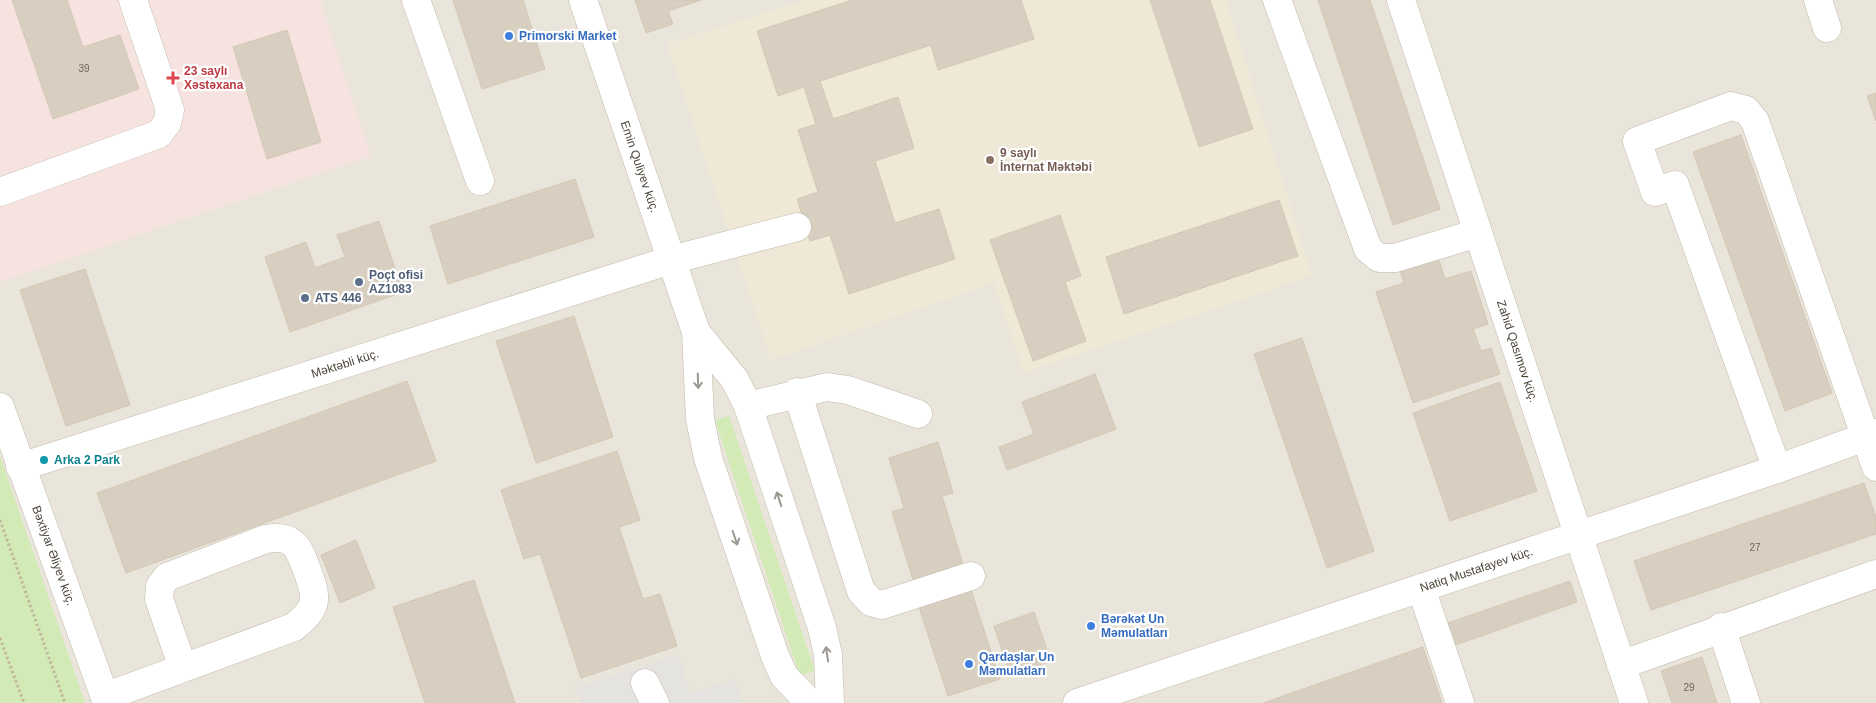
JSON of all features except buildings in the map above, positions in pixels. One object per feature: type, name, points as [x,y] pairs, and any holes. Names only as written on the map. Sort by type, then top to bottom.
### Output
[{"type":"street","points":[[0,192],[158,134],[167,123],[170,110],[133,0]]},
{"type":"street","points":[[416,0],[480,181]]},
{"type":"street","name":"Emin Quliyev küç.","points":[[583,0],[696,332]]},
{"type":"street","points":[[1277,0],[1368,249],[1379,258],[1394,258],[1478,232]]},
{"type":"street","name":"Zahid Qasımov küç.","points":[[1401,0],[1634,703]]},
{"type":"street","points":[[1818,0],[1827,28]]},
{"type":"street","points":[[1777,469],[1675,184],[1655,192],[1637,141],[1731,106],[1746,110],[1755,121],[1871,435],[1876,467]]},
{"type":"street","name":"Məktəbli küç.","points":[[20,467],[671,260],[797,227]]},
{"type":"street","points":[[696,332],[735,380],[748,406],[822,628],[828,655],[830,703]]},
{"type":"street","points":[[696,332],[700,419],[708,458],[775,656],[784,676],[810,703]]},
{"type":"street","points":[[748,406],[827,386],[848,390],[918,414]]},
{"type":"street","points":[[798,392],[861,591],[871,602],[882,605],[971,576]]},
{"type":"street","name":"Bəxtiyar Əliyev küç.","points":[[0,407],[20,467],[106,700]]},
{"type":"street","name":"Natiq Mustafayev küç.","points":[[1077,703],[1777,469],[1871,435]]},
{"type":"street","points":[[106,700],[183,668],[294,627],[308,615],[315,600],[312,585],[299,548],[292,541],[280,537],[266,539],[167,577],[160,586],[159,599],[183,668]]},
{"type":"street","points":[[1621,665],[1721,627],[1876,574]]},
{"type":"street","points":[[1421,588],[1460,703]]},
{"type":"street","points":[[1721,627],[1746,703]]},
{"type":"path","points":[[0,520],[66,703]]},
{"type":"path","points":[[0,639],[24,703]]},
{"type":"shaded area","points":[[0,0],[1876,0],[1876,703],[0,703]]},
{"type":"shaded area","name":"23 saylı Xəstəxana","points":[[0,0],[320,0],[371,156],[0,282]]},
{"type":"shaded area","name":"9 saylı İnternat Məktəbi","points":[[805,0],[1226,0],[1312,276],[1023,373],[994,283],[771,360],[667,44]]},
{"type":"shaded area","points":[[678,654],[691,693],[735,679],[743,703],[580,703],[575,688]]},
{"type":"green space","points":[[729,416],[815,671],[800,676],[715,420]]},
{"type":"green space","points":[[0,456],[85,703],[0,703]]},
{"type":"place","name":"Primorski Market","points":[[509,36]]},
{"type":"place","name":"23 saylı Xəstəxana","points":[[173,78]]},
{"type":"place","name":"9 saylı İnternat Məktəbi","points":[[990,160]]},
{"type":"place","name":"Poçt ofisi AZ1083","points":[[359,282]]},
{"type":"place","name":"ATS 446","points":[[305,298]]},
{"type":"place","name":"Arka 2 Park","points":[[44,460]]},
{"type":"place","name":"Bərəkət Un Məmulatları","points":[[1091,626]]},
{"type":"place","name":"Qardaşlar Un Məmulatları","points":[[969,664]]}]
